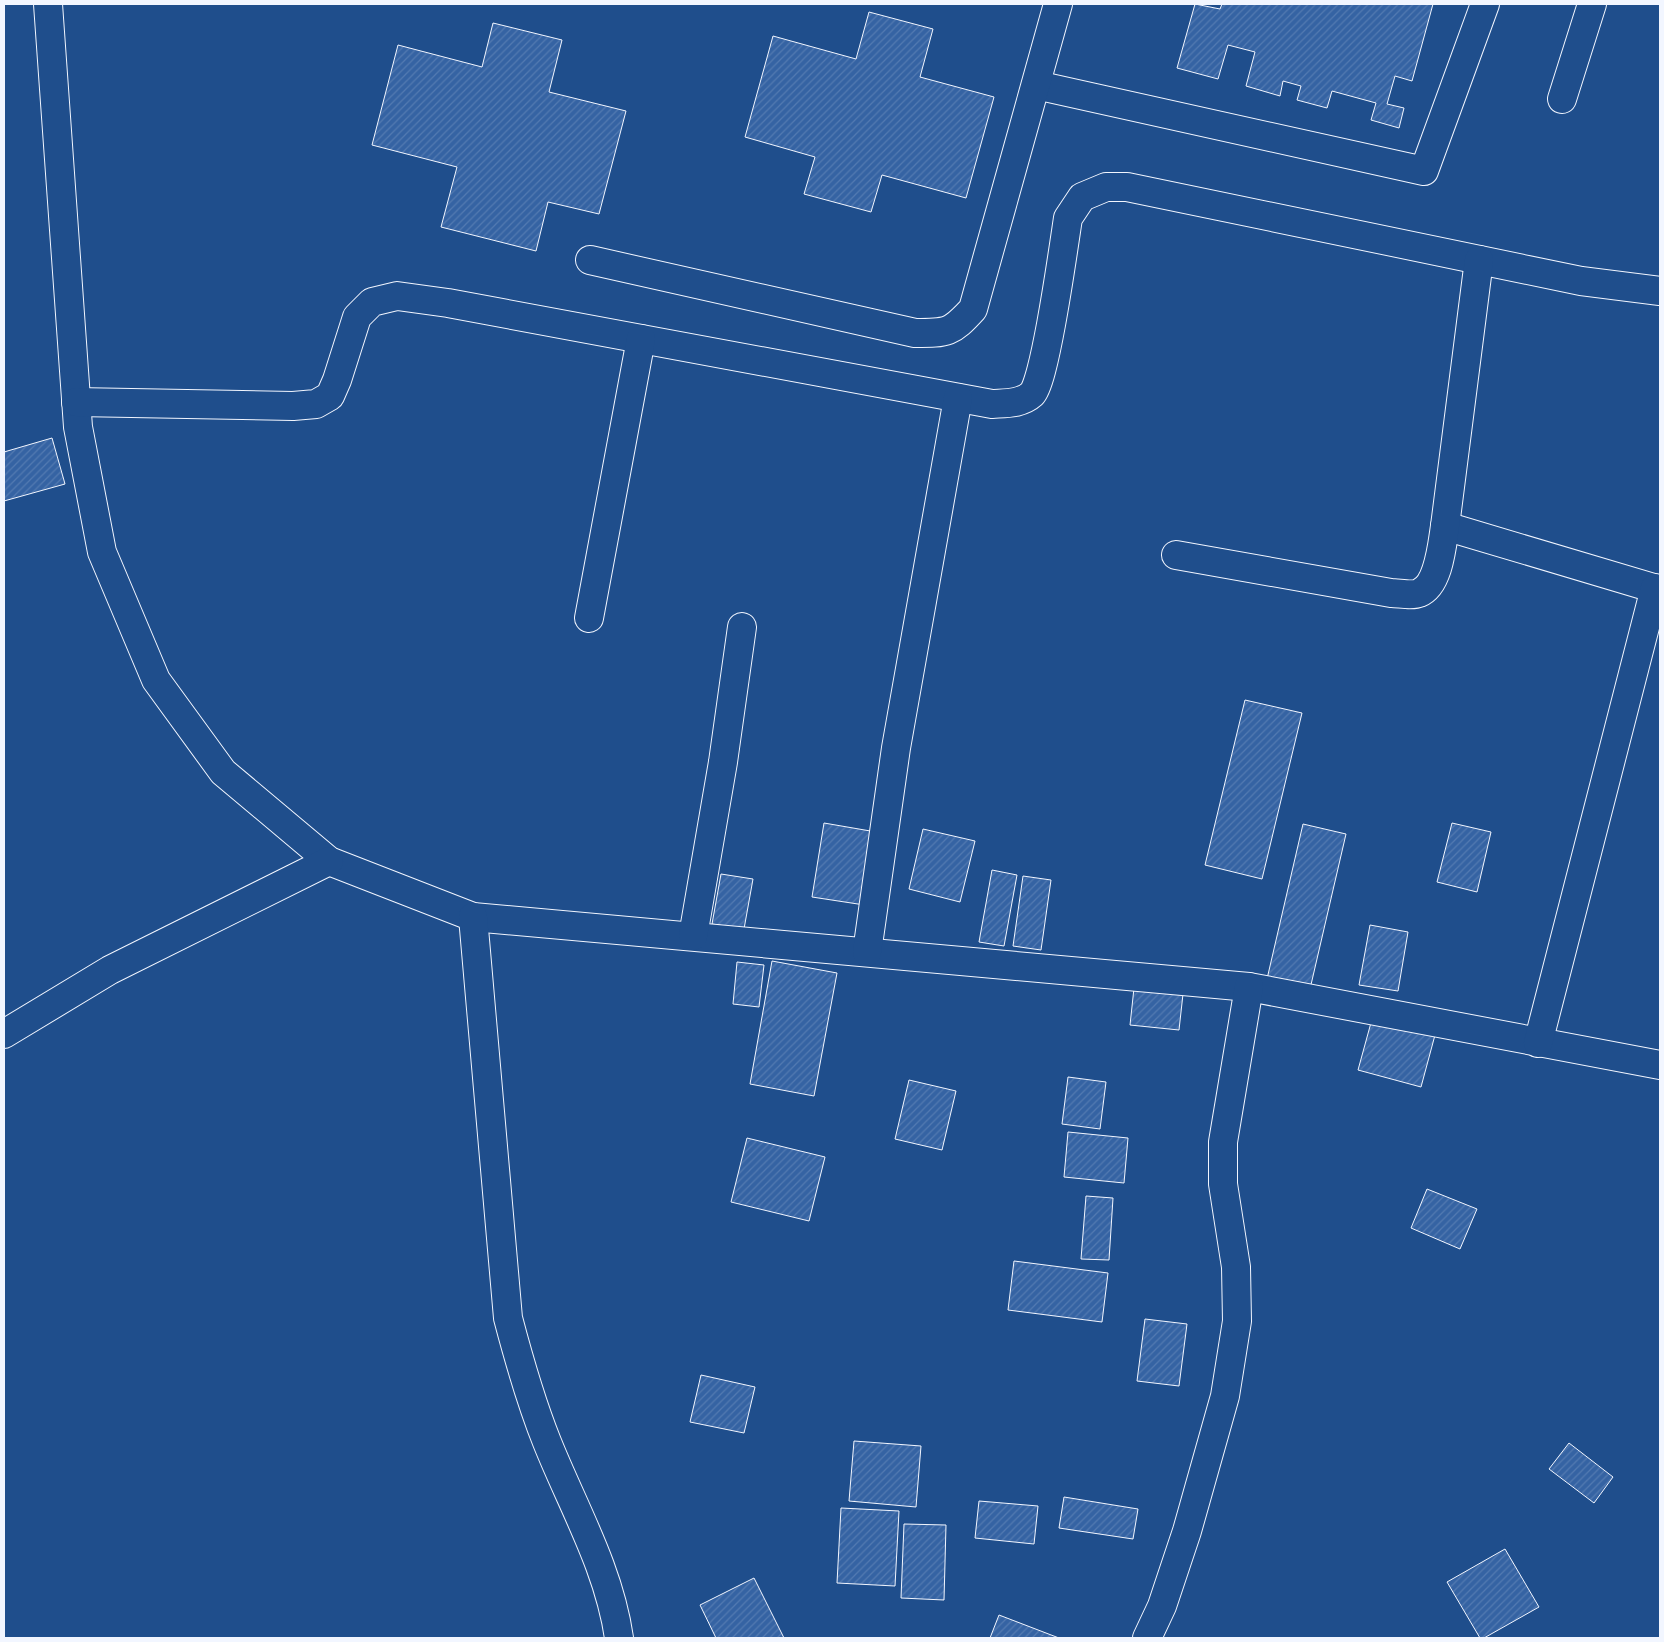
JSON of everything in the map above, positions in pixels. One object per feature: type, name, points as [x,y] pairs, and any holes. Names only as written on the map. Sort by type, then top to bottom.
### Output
[{"type":"street","points":[[48,4],[78,427],[102,552],[156,680],[223,772],[329,861],[473,917],[1249,987],[1660,1065]]},
{"type":"street","points":[[590,260],[915,333],[938,333],[956,328],[973,309],[1058,4]]},
{"type":"street","points":[[1036,85],[1424,171],[1485,4]]},
{"type":"street","points":[[1562,99],[1592,4]]},
{"type":"street","points":[[76,402],[316,404],[330,396],[357,318],[372,302],[396,296],[992,404],[1017,403],[1033,393],[1042,367],[1068,218],[1082,197],[1106,187],[1127,187],[1581,281],[1660,291]]},
{"type":"street","points":[[1176,555],[1391,593],[1418,593],[1429,585],[1438,566],[1445,526],[1479,260]]},
{"type":"street","points":[[589,618],[641,339]]},
{"type":"street","points":[[867,952],[896,748],[958,398]]},
{"type":"street","points":[[1445,526],[1658,589],[1538,1043]]},
{"type":"street","points":[[693,936],[723,762],[742,627]]},
{"type":"street","points":[[4,1034],[110,970],[329,861]]},
{"type":"street","points":[[473,917],[508,1318],[524,1380],[547,1442],[600,1561],[616,1619],[619,1638]]},
{"type":"street","points":[[1147,1638],[1162,1606],[1189,1522],[1225,1396],[1237,1321],[1236,1267],[1224,1184],[1224,1142],[1249,987]]},
{"type":"building","points":[[1195,4],[1220,9],[1222,4],[1433,4],[1412,81],[1395,76],[1387,104],[1404,108],[1399,128],[1371,120],[1376,103],[1332,91],[1327,108],[1297,100],[1301,86],[1283,81],[1280,96],[1246,86],[1255,52],[1228,45],[1218,79],[1177,68]]},
{"type":"building","points":[[869,12],[933,29],[920,77],[994,97],[966,198],[882,175],[871,212],[804,194],[815,157],[745,137],[773,36],[856,59]]},
{"type":"building","points":[[493,23],[562,40],[549,92],[626,111],[599,214],[548,202],[536,251],[441,227],[457,167],[372,145],[398,45],[482,67]]},
{"type":"building","points":[[52,438],[65,484],[4,501],[4,452]]},
{"type":"building","points":[[1245,700],[1302,713],[1262,879],[1205,865]]},
{"type":"building","points":[[824,823],[882,833],[871,906],[812,897]]},
{"type":"building","points":[[1452,823],[1491,832],[1477,892],[1437,882]]},
{"type":"building","points":[[1303,824],[1346,834],[1310,989],[1267,979]]},
{"type":"building","points":[[923,829],[975,841],[960,902],[909,889]]},
{"type":"building","points":[[992,870],[1017,875],[1004,946],[979,942]]},
{"type":"building","points":[[721,874],[753,879],[744,929],[712,924]]},
{"type":"building","points":[[1023,876],[1051,880],[1041,950],[1013,946]]},
{"type":"building","points":[[1370,925],[1408,932],[1398,991],[1359,985]]},
{"type":"building","points":[[772,961],[837,973],[814,1096],[750,1084]]},
{"type":"building","points":[[737,962],[764,965],[759,1007],[733,1004]]},
{"type":"building","points":[[1134,988],[1183,994],[1179,1030],[1130,1025]]},
{"type":"building","points":[[1372,1019],[1435,1035],[1421,1087],[1358,1070]]},
{"type":"building","points":[[1068,1077],[1106,1082],[1100,1129],[1062,1124]]},
{"type":"building","points":[[909,1080],[956,1091],[942,1150],[895,1139]]},
{"type":"building","points":[[1068,1132],[1128,1138],[1124,1183],[1064,1177]]},
{"type":"building","points":[[747,1138],[825,1157],[809,1221],[731,1202]]},
{"type":"building","points":[[1427,1189],[1477,1209],[1460,1249],[1411,1228]]},
{"type":"building","points":[[1086,1196],[1113,1198],[1109,1260],[1081,1259]]},
{"type":"building","points":[[1014,1261],[1108,1273],[1102,1322],[1008,1310]]},
{"type":"building","points":[[1145,1319],[1187,1324],[1179,1386],[1137,1381]]},
{"type":"building","points":[[701,1375],[755,1387],[744,1433],[690,1422]]},
{"type":"building","points":[[854,1441],[921,1446],[916,1507],[849,1501]]},
{"type":"building","points":[[1569,1443],[1613,1477],[1594,1503],[1549,1469]]},
{"type":"building","points":[[1064,1497],[1138,1509],[1133,1539],[1059,1528]]},
{"type":"building","points":[[979,1501],[1038,1506],[1034,1544],[975,1538]]},
{"type":"building","points":[[841,1508],[899,1511],[895,1586],[837,1583]]},
{"type":"building","points":[[904,1524],[946,1525],[944,1600],[901,1598]]},
{"type":"building","points":[[1505,1549],[1539,1607],[1484,1638],[1480,1638],[1447,1582]]},
{"type":"building","points":[[754,1578],[784,1638],[716,1638],[700,1605]]},
{"type":"building","points":[[999,1615],[1059,1638],[990,1638]]}]
